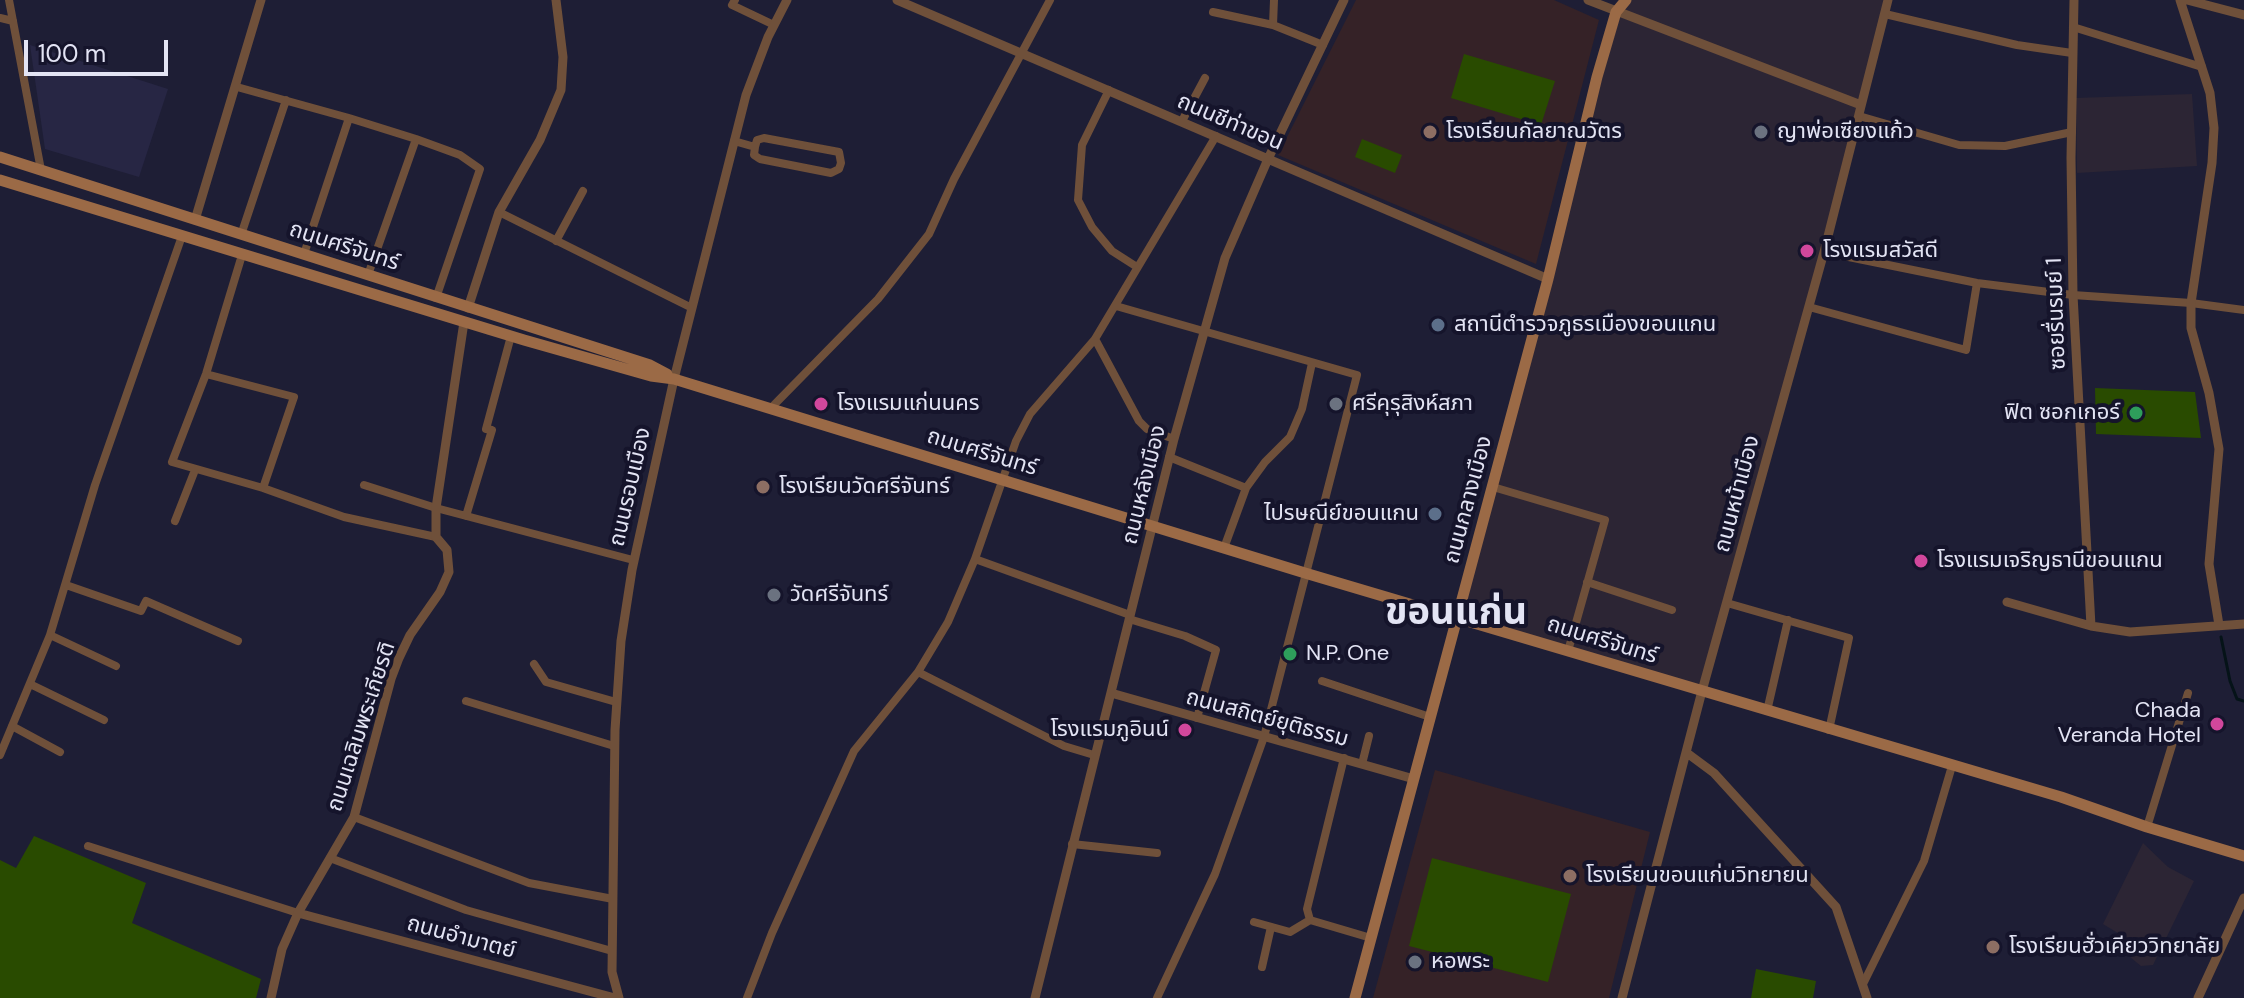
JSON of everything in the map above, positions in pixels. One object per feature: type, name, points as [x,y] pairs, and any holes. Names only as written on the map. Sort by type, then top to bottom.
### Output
[{"type":"main road","name":"ถนนกลางเมือง","points":[[1355,998],[1459,619],[1615,6],[1626,0]]},
{"type":"main road","name":"ถนนศรีจันทร์","points":[[0,157],[650,365],[674,379]]},
{"type":"main road","name":"ถนนศรีจันทร์","points":[[0,180],[381,298],[771,408],[1305,573],[2061,797],[2244,856]]},
{"type":"main road","points":[[186,237],[195,220]]},
{"type":"main road","points":[[381,298],[386,281]]},
{"type":"street","points":[[9,0],[41,170]]},
{"type":"street","points":[[195,220],[261,0]]},
{"type":"street","points":[[468,308],[499,212],[540,140],[561,90],[563,57],[556,2],[546,0]]},
{"type":"street","points":[[735,0],[732,5],[774,25]]},
{"type":"street","name":"ถนนรอบเมือง","points":[[617,998],[612,972],[614,746],[621,641],[633,560],[674,379],[746,95],[787,0]]},
{"type":"street","name":"ถนนชีท่าขอน","points":[[897,0],[1548,279]]},
{"type":"street","points":[[771,408],[878,299],[929,234],[954,179],[1050,0]]},
{"type":"street","points":[[1273,25],[1274,0]]},
{"type":"street","name":"ถนนหลังเมือง","points":[[1035,998],[1169,457],[1225,258],[1268,159],[1344,0]]},
{"type":"street","points":[[1588,0],[1615,6],[1860,110],[1959,145],[2005,146],[2072,132]]},
{"type":"street","name":"ถนนหน้าเมือง","points":[[1622,998],[1702,691],[1824,252],[1888,0]]},
{"type":"street","name":"ซอยรื่นรมย์ 1","points":[[2074,0],[2073,295],[2091,626]]},
{"type":"street","points":[[2180,0],[2210,93],[2214,128],[2212,163],[2191,303],[2193,339],[2209,393],[2219,449],[2220,466],[2209,564],[2219,625]]},
{"type":"street","points":[[2187,0],[2244,15]]},
{"type":"street","points":[[1213,12],[1273,25],[1323,45]]},
{"type":"street","points":[[1885,14],[2017,45],[2072,53]]},
{"type":"street","points":[[0,18],[13,21]]},
{"type":"street","points":[[2073,27],[2202,67]]},
{"type":"street","points":[[1182,121],[1205,78]]},
{"type":"street","points":[[237,87],[416,139],[460,155],[480,169],[436,298]]},
{"type":"street","points":[[1109,90],[1082,145],[1078,200],[1092,227],[1112,251],[1137,267]]},
{"type":"street","points":[[241,235],[286,100]]},
{"type":"street","points":[[304,254],[349,118]]},
{"type":"street","points":[[747,998],[772,933],[854,751],[918,672],[948,622],[975,559],[1016,441],[1030,414],[1095,339],[1216,136]]},
{"type":"street","points":[[764,138],[839,152],[841,163],[839,169],[831,173],[760,159],[754,155],[755,147],[757,140],[764,138]]},
{"type":"street","points":[[368,275],[416,139]]},
{"type":"street","points":[[734,141],[755,147]]},
{"type":"street","points":[[556,241],[583,191]]},
{"type":"street","points":[[499,212],[692,308]]},
{"type":"street","points":[[0,755],[50,635],[95,485],[186,237]]},
{"type":"street","points":[[1824,252],[1977,283],[2244,310]]},
{"type":"street","points":[[242,255],[206,374],[172,462],[263,488],[344,517],[436,537]]},
{"type":"street","points":[[1809,307],[1966,350],[1977,283]]},
{"type":"street","points":[[1116,306],[1357,375],[1264,737],[1215,874],[1157,998]]},
{"type":"street","name":"ถนนเฉลิมพระเกียรติ","points":[[271,998],[282,949],[298,913],[354,817],[391,679],[410,635],[440,592],[449,572],[447,550],[436,537],[436,508],[464,322]]},
{"type":"street","points":[[466,516],[492,430],[486,429],[511,336]]},
{"type":"street","points":[[1095,339],[1139,421],[1147,429],[1174,439]]},
{"type":"street","points":[[1224,548],[1246,488],[1265,462],[1290,437],[1302,409],[1312,363]]},
{"type":"street","points":[[206,374],[294,397],[263,488]]},
{"type":"street","points":[[1169,457],[1246,488]]},
{"type":"street","points":[[175,521],[195,470]]},
{"type":"street","points":[[364,485],[436,508],[633,560]]},
{"type":"street","points":[[1493,487],[1605,520],[1568,651]]},
{"type":"street","points":[[975,559],[1216,650],[1197,718]]},
{"type":"street","points":[[1587,582],[1672,610]]},
{"type":"street","points":[[66,585],[141,611],[146,601],[238,641]]},
{"type":"street","points":[[2007,602],[2091,626],[2130,632],[2244,624]]},
{"type":"street","points":[[1727,603],[1849,638],[1829,730]]},
{"type":"street","points":[[1767,711],[1788,620]]},
{"type":"street","points":[[50,635],[116,666]]},
{"type":"street","points":[[534,664],[546,682],[616,702]]},
{"type":"street","points":[[918,672],[1064,746],[1094,755]]},
{"type":"street","points":[[1322,681],[1430,717]]},
{"type":"street","points":[[30,684],[104,720]]},
{"type":"street","name":"ถนนสถิตย์ยุติธรรม","points":[[1111,693],[1414,779]]},
{"type":"street","points":[[2147,827],[2188,693]]},
{"type":"street","points":[[466,701],[614,746]]},
{"type":"street","points":[[12,726],[60,752]]},
{"type":"street","points":[[1362,764],[1369,736]]},
{"type":"street","points":[[1687,753],[1714,773],[1836,907],[1867,998]]},
{"type":"street","points":[[1310,920],[1307,909],[1344,758]]},
{"type":"street","points":[[1863,984],[1924,861],[1952,766]]},
{"type":"street","points":[[354,817],[529,883],[613,899]]},
{"type":"street","points":[[1072,844],[1157,853]]},
{"type":"street","points":[[88,846],[298,913]]},
{"type":"street","points":[[330,858],[466,910],[612,951]]},
{"type":"street","points":[[2198,998],[2244,898]]},
{"type":"street","name":"ถนนอำมาตย์","points":[[298,913],[598,996],[617,998]]},
{"type":"street","points":[[1254,922],[1290,932],[1310,920],[1371,938]]},
{"type":"street","points":[[1262,967],[1271,927]]},
{"type":"shaded area","name":"โรงเรียนกัลยาณวัตร","points":[[1356,0],[1554,0],[1599,20],[1536,264],[1278,155]]},
{"type":"shaded area","points":[[1627,0],[1888,0],[1702,691],[1459,619],[1578,163]]},
{"type":"shaded area","points":[[30,45],[168,89],[139,177],[45,149]]},
{"type":"shaded area","points":[[2192,94],[2197,166],[2077,173],[2076,98]]},
{"type":"shaded area","name":"โรงเรียนขอนแก่นวิทยายน","points":[[1435,770],[1650,832],[1609,998],[1373,998]]},
{"type":"shaded area","points":[[2143,843],[2168,867],[2194,881],[2153,965],[2141,966],[2125,953],[2121,935],[2103,924]]},
{"type":"green space","points":[[1464,54],[1555,81],[1541,125],[1451,98]]},
{"type":"green space","points":[[1362,139],[1402,155],[1395,173],[1355,157]]},
{"type":"green space","name":"ฟิต ซอกเกอร์","points":[[2095,388],[2195,392],[2201,438],[2096,434]]},
{"type":"green space","points":[[34,836],[146,883],[132,923],[261,979],[256,998],[0,998],[0,860],[16,868]]},
{"type":"green space","points":[[1432,858],[1571,894],[1548,982],[1409,946]]},
{"type":"green space","points":[[1756,969],[1816,981],[1813,998],[1751,998]]},
{"type":"waterway","points":[[2221,637],[2230,681],[2237,699],[2244,701]]},
{"type":"place","name":"โรงเรียนกัลยาณวัตร","points":[[1430,132]]},
{"type":"place","name":"ญาพ่อเซียงแก้ว","points":[[1761,132]]},
{"type":"place","name":"โรงแรมสวัสดี","points":[[1807,251]]},
{"type":"place","name":"สถานีตำรวจภูธรเมืองขอนแกน","points":[[1438,325]]},
{"type":"place","name":"โรงแรมแก่นนคร","points":[[821,404]]},
{"type":"place","name":"ศรีคุรุสิงห์สภา","points":[[1336,404]]},
{"type":"place","name":"ฟิต ซอกเกอร์","points":[[2136,413]]},
{"type":"place","name":"โรงเรียนวัดศรีจันทร์","points":[[763,487]]},
{"type":"place","name":"ไปรษณีย์ขอนแกน","points":[[1435,514]]},
{"type":"place","name":"โรงแรมเจริญธานีขอนแกน","points":[[1921,561]]},
{"type":"place","name":"วัดศรีจันทร์","points":[[774,595]]},
{"type":"place","name":"N.P. One","points":[[1290,654]]},
{"type":"place","name":"Chada Veranda Hotel","points":[[2217,724]]},
{"type":"place","name":"โรงแรมภูอินน์","points":[[1185,730]]},
{"type":"place","name":"โรงเรียนขอนแก่นวิทยายน","points":[[1570,876]]},
{"type":"place","name":"โรงเรียนฮั่วเคียววิทยาลัย","points":[[1993,947]]},
{"type":"place","name":"หอพระ","points":[[1415,962]]},
{"type":"district","name":"ขอนแก่น","points":[[1456,614]]}]
